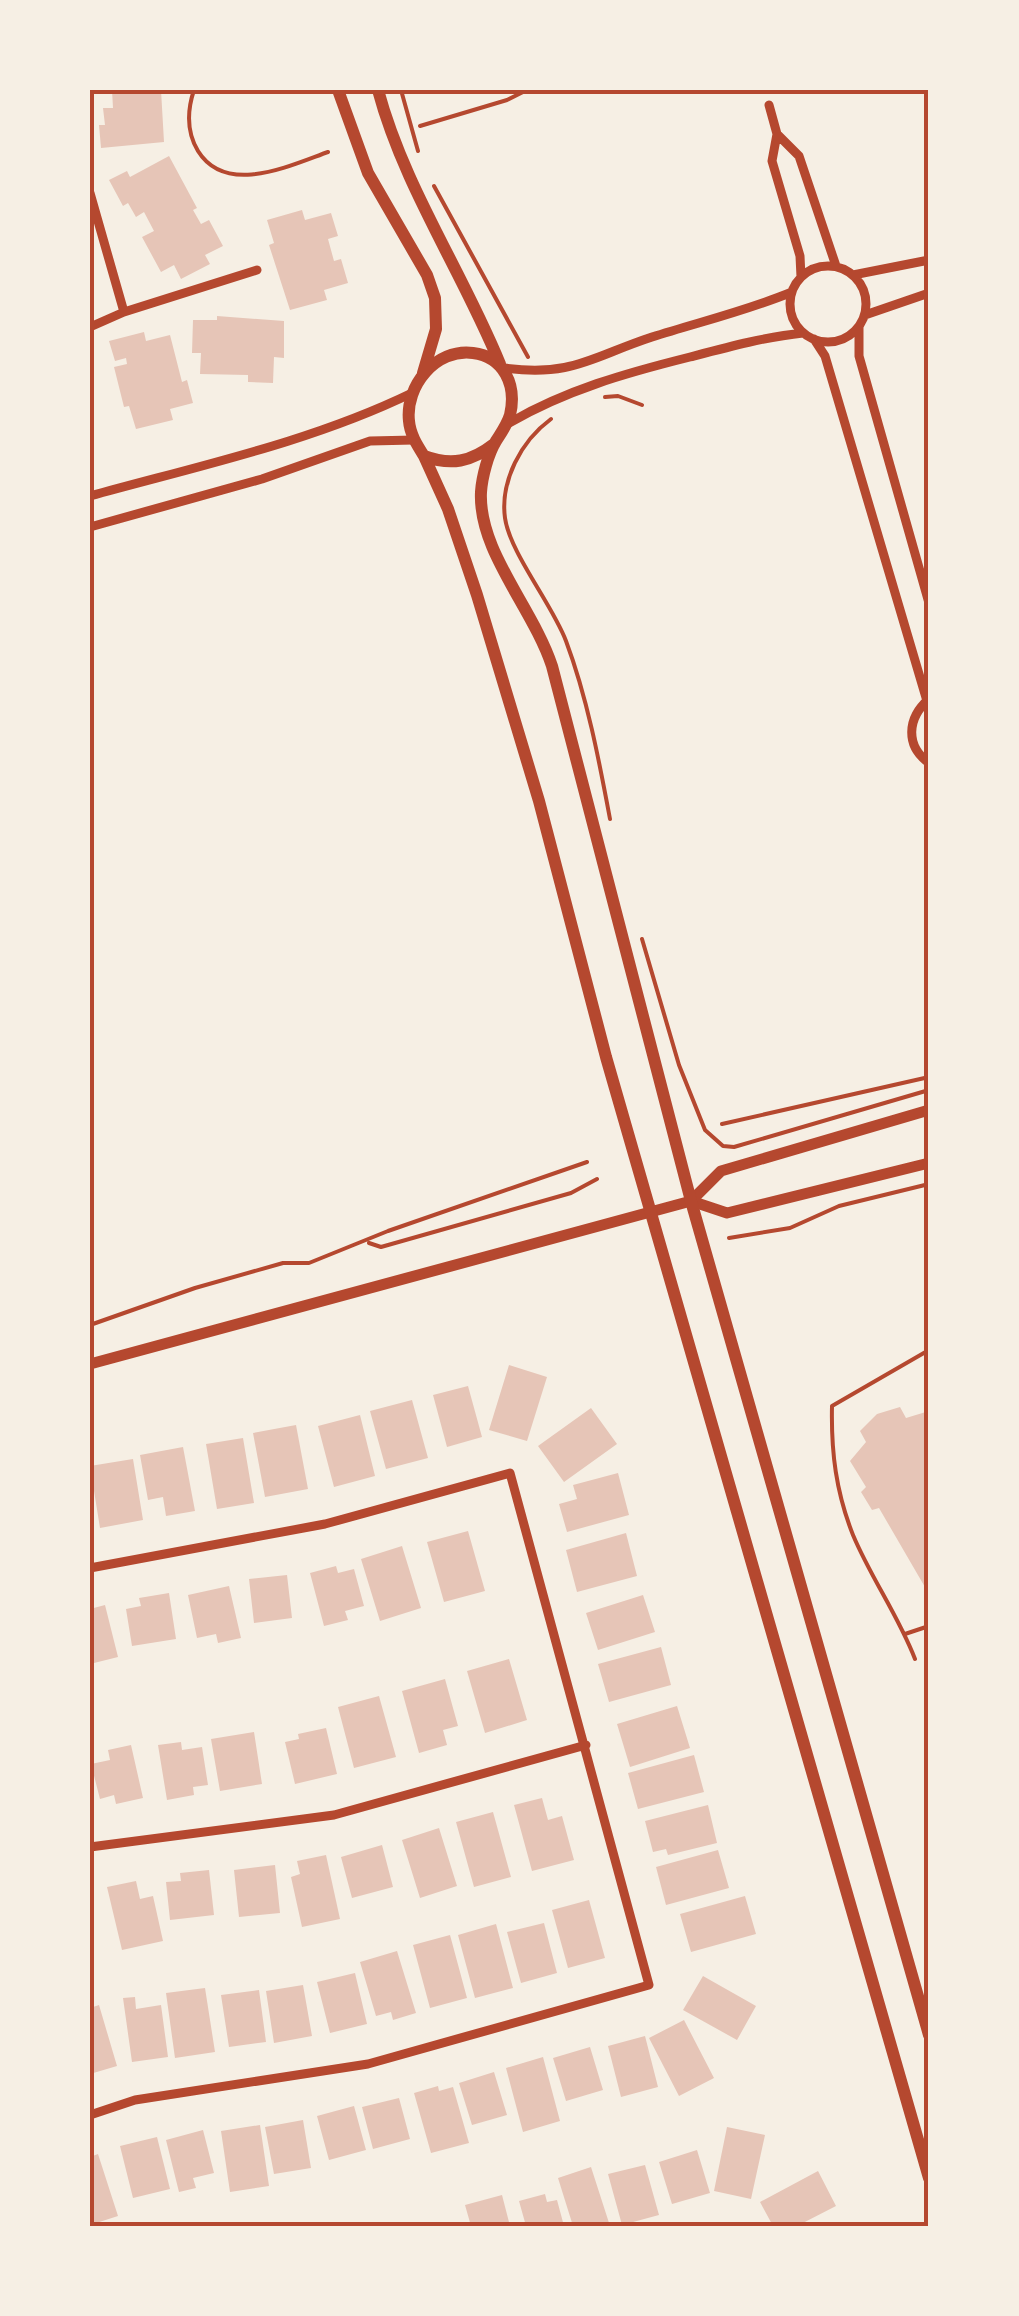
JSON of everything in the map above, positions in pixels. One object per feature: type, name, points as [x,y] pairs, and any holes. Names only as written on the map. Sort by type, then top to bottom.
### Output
[{"type":"main road","points":[[338,90],[368,173],[427,275],[434,298],[436,329],[422,376],[412,393],[409,424],[460,543],[539,801],[592,1009],[929,2178]]},
{"type":"main road","points":[[380,96],[400,162],[482,319],[512,398],[481,487],[485,534],[542,636],[552,666],[690,1201],[929,2035]]},
{"type":"main road","points":[[422,376],[445,357],[463,352],[485,354],[502,366]]},
{"type":"main road","points":[[424,456],[440,462],[459,462],[478,456],[494,444]]},
{"type":"street","points":[[769,105],[777,134],[772,162],[800,256],[801,277]]},
{"type":"street","points":[[777,134],[799,156],[836,266]]},
{"type":"street","points":[[90,194],[124,312]]},
{"type":"street","points":[[853,275],[929,260]]},
{"type":"street","points":[[814,339],[838,340],[859,326],[865,315],[864,290],[853,275],[836,266],[812,269],[801,277],[792,292],[791,312],[803,333],[814,339],[826,356],[928,700],[915,714],[911,732],[915,749],[929,763]]},
{"type":"street","points":[[90,326],[257,270]]},
{"type":"street","points":[[502,366],[539,372],[577,366],[792,292]]},
{"type":"street","points":[[865,315],[929,293]]},
{"type":"street","points":[[859,326],[859,356],[929,604]]},
{"type":"street","points":[[506,424],[541,404],[608,380],[769,337],[803,333]]},
{"type":"street","points":[[90,496],[304,436],[363,417],[412,393]]},
{"type":"street","points":[[90,527],[262,479],[370,442],[414,440]]},
{"type":"street","points":[[90,1364],[690,1201],[721,1171],[929,1110]]},
{"type":"street","points":[[690,1201],[727,1214],[929,1163]]},
{"type":"street","points":[[90,1568],[324,1524],[510,1473],[650,1985],[368,2064],[135,2100],[90,2116]]},
{"type":"street","points":[[90,1847],[334,1814],[586,1745]]},
{"type":"path","points":[[194,90],[188,108],[189,130],[206,163],[222,174],[262,173],[328,152]]},
{"type":"path","points":[[401,90],[422,163]]},
{"type":"path","points":[[420,126],[507,100],[527,90]]},
{"type":"path","points":[[428,175],[518,346],[528,358],[539,358]]},
{"type":"path","points":[[593,398],[618,396],[642,405]]},
{"type":"path","points":[[563,413],[530,438],[510,473],[505,518],[512,541],[548,602],[570,653],[613,834]]},
{"type":"path","points":[[641,937],[704,1130],[723,1146],[734,1147],[929,1090]]},
{"type":"path","points":[[722,1124],[929,1077]]},
{"type":"path","points":[[90,1325],[195,1288],[282,1264],[309,1264],[388,1231],[587,1162]]},
{"type":"path","points":[[366,1242],[381,1247],[570,1194],[597,1179]]},
{"type":"path","points":[[729,1238],[790,1228],[839,1206],[929,1184]]},
{"type":"path","points":[[914,1659],[906,1634],[854,1537],[839,1494],[831,1453],[832,1406],[929,1350]]},
{"type":"path","points":[[906,1634],[929,1626]]},
{"type":"building","points":[[112,90],[161,90],[164,142],[101,148],[99,125],[105,125],[103,108],[113,108]]},
{"type":"building","points":[[169,156],[197,208],[193,210],[201,224],[209,220],[223,246],[205,255],[210,264],[181,279],[174,265],[161,272],[142,237],[154,231],[144,212],[136,217],[128,203],[123,206],[109,180],[127,171],[130,177]]},
{"type":"building","points":[[302,210],[305,220],[331,213],[338,236],[328,239],[334,261],[341,259],[348,283],[324,290],[327,300],[290,310],[269,245],[274,243],[267,220]]},
{"type":"building","points":[[217,316],[284,321],[284,358],[274,357],[273,383],[248,382],[248,375],[200,374],[201,353],[192,353],[193,320],[217,320]]},
{"type":"building","points":[[144,332],[146,341],[170,335],[182,382],[187,380],[193,403],[170,409],[173,420],[136,429],[129,406],[124,407],[114,367],[127,364],[126,358],[115,361],[109,341]]},
{"type":"building","points":[[509,1365],[547,1377],[527,1441],[489,1430]]},
{"type":"building","points":[[468,1386],[482,1437],[447,1447],[433,1395]]},
{"type":"building","points":[[412,1400],[428,1458],[386,1469],[370,1411]]},
{"type":"building","points":[[900,1407],[906,1418],[929,1411],[929,1594],[879,1508],[872,1510],[861,1492],[866,1487],[850,1461],[866,1442],[860,1431],[877,1414]]},
{"type":"building","points":[[591,1408],[617,1444],[564,1482],[538,1446]]},
{"type":"building","points":[[360,1415],[375,1476],[334,1487],[318,1426]]},
{"type":"building","points":[[296,1425],[308,1489],[265,1497],[253,1433]]},
{"type":"building","points":[[243,1438],[254,1503],[217,1509],[206,1444]]},
{"type":"building","points":[[183,1447],[195,1511],[166,1516],[163,1497],[148,1500],[140,1455]]},
{"type":"building","points":[[133,1459],[143,1520],[100,1528],[90,1466]]},
{"type":"building","points":[[618,1473],[629,1515],[567,1532],[559,1504],[577,1499],[573,1485]]},
{"type":"building","points":[[468,1531],[485,1591],[444,1602],[427,1542]]},
{"type":"building","points":[[626,1533],[637,1576],[577,1592],[566,1550]]},
{"type":"building","points":[[402,1546],[421,1608],[380,1621],[361,1559]]},
{"type":"building","points":[[336,1566],[338,1573],[354,1569],[364,1606],[345,1611],[348,1620],[324,1626],[310,1573]]},
{"type":"building","points":[[287,1575],[292,1618],[254,1623],[249,1579]]},
{"type":"building","points":[[229,1586],[241,1638],[218,1643],[216,1634],[197,1638],[188,1595]]},
{"type":"building","points":[[169,1593],[176,1639],[132,1646],[126,1609],[141,1606],[139,1598]]},
{"type":"building","points":[[643,1595],[655,1632],[598,1650],[586,1613]]},
{"type":"building","points":[[105,1605],[118,1657],[90,1664],[90,1609]]},
{"type":"building","points":[[661,1647],[671,1685],[609,1702],[598,1664]]},
{"type":"building","points":[[509,1659],[527,1720],[485,1733],[467,1671]]},
{"type":"building","points":[[445,1679],[458,1726],[443,1730],[447,1745],[419,1753],[402,1691]]},
{"type":"building","points":[[379,1696],[396,1757],[354,1768],[338,1707]]},
{"type":"building","points":[[677,1706],[690,1748],[630,1767],[617,1724]]},
{"type":"building","points":[[326,1728],[337,1774],[295,1784],[285,1742],[299,1739],[298,1734]]},
{"type":"building","points":[[254,1732],[262,1784],[220,1791],[211,1739]]},
{"type":"building","points":[[181,1742],[182,1750],[202,1747],[208,1785],[193,1787],[194,1795],[167,1800],[158,1745]]},
{"type":"building","points":[[131,1745],[143,1798],[116,1804],[114,1795],[100,1799],[91,1764],[110,1760],[108,1750]]},
{"type":"building","points":[[694,1755],[704,1792],[638,1809],[628,1773]]},
{"type":"building","points":[[542,1798],[548,1820],[562,1816],[574,1860],[532,1871],[514,1805]]},
{"type":"building","points":[[708,1805],[717,1843],[668,1855],[666,1849],[653,1852],[645,1821]]},
{"type":"building","points":[[493,1812],[511,1877],[474,1887],[456,1822]]},
{"type":"building","points":[[439,1828],[457,1886],[420,1898],[402,1840]]},
{"type":"building","points":[[382,1845],[393,1887],[352,1898],[341,1857]]},
{"type":"building","points":[[718,1850],[729,1888],[666,1905],[656,1867]]},
{"type":"building","points":[[326,1855],[340,1919],[302,1927],[291,1877],[300,1874],[297,1861]]},
{"type":"building","points":[[275,1865],[280,1913],[239,1917],[234,1870]]},
{"type":"building","points":[[209,1870],[214,1915],[170,1920],[166,1882],[181,1881],[180,1873]]},
{"type":"building","points":[[136,1881],[140,1899],[153,1896],[163,1941],[122,1950],[107,1887]]},
{"type":"building","points":[[745,1896],[756,1934],[691,1952],[680,1914]]},
{"type":"building","points":[[589,1900],[605,1958],[568,1968],[552,1910]]},
{"type":"building","points":[[544,1923],[557,1973],[521,1983],[507,1932]]},
{"type":"building","points":[[496,1924],[513,1988],[475,1998],[458,1935]]},
{"type":"building","points":[[450,1935],[467,1998],[430,2008],[413,1945]]},
{"type":"building","points":[[397,1951],[416,2013],[393,2020],[391,2012],[376,2016],[360,1962]]},
{"type":"building","points":[[355,1973],[367,2024],[330,2033],[317,1982]]},
{"type":"building","points":[[703,1976],[756,2006],[737,2040],[683,2010]]},
{"type":"building","points":[[303,1985],[312,2036],[274,2043],[266,1991]]},
{"type":"building","points":[[205,1988],[215,2052],[175,2058],[166,1993]]},
{"type":"building","points":[[259,1990],[266,2042],[229,2047],[221,1995]]},
{"type":"building","points":[[135,1997],[136,2009],[161,2005],[168,2057],[132,2062],[123,1998]]},
{"type":"building","points":[[99,2005],[117,2066],[90,2074],[90,2008]]},
{"type":"building","points":[[684,2020],[714,2078],[679,2096],[649,2038]]},
{"type":"building","points":[[645,2036],[658,2087],[621,2097],[608,2046]]},
{"type":"building","points":[[590,2047],[603,2090],[566,2101],[553,2058]]},
{"type":"building","points":[[543,2057],[560,2121],[523,2132],[506,2068]]},
{"type":"building","points":[[494,2072],[507,2115],[472,2125],[459,2083]]},
{"type":"building","points":[[438,2086],[439,2091],[453,2087],[469,2143],[431,2153],[414,2093]]},
{"type":"building","points":[[399,2098],[410,2139],[373,2149],[362,2107]]},
{"type":"building","points":[[354,2106],[366,2150],[329,2160],[317,2116]]},
{"type":"building","points":[[303,2120],[311,2168],[274,2174],[265,2127]]},
{"type":"building","points":[[260,2125],[269,2186],[230,2192],[221,2131]]},
{"type":"building","points":[[727,2127],[765,2135],[751,2199],[714,2191]]},
{"type":"building","points":[[203,2130],[214,2173],[193,2178],[196,2188],[179,2192],[166,2140]]},
{"type":"building","points":[[157,2137],[170,2189],[133,2198],[120,2146]]},
{"type":"building","points":[[697,2150],[710,2193],[672,2204],[659,2162]]},
{"type":"building","points":[[98,2154],[118,2216],[90,2225],[90,2157]]},
{"type":"building","points":[[645,2165],[659,2215],[622,2225],[608,2174]]},
{"type":"building","points":[[591,2167],[610,2226],[573,2226],[558,2178]]},
{"type":"building","points":[[818,2171],[836,2206],[797,2226],[773,2226],[760,2202]]},
{"type":"building","points":[[545,2194],[547,2202],[557,2200],[564,2226],[526,2226],[519,2201]]},
{"type":"building","points":[[502,2195],[510,2226],[471,2226],[465,2205]]}]
